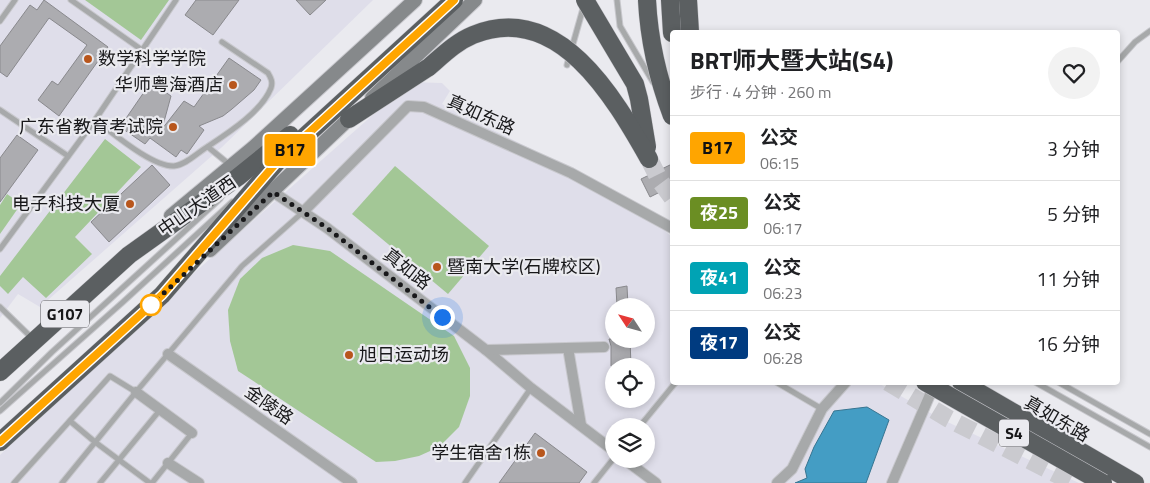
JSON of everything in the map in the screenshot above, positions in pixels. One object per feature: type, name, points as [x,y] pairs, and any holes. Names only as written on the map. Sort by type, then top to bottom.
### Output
[{"type":"highway","name":"中山大道西","points":[[0,442],[162,295],[271,160],[438,0]]},
{"type":"highway","name":"中山大道西","points":[[424,12],[454,0]]},
{"type":"highway","points":[[349,119],[429,66],[462,41],[482,32],[504,28],[533,30],[543,34],[569,51],[600,84],[625,117],[649,159],[635,84],[585,0]]},
{"type":"highway","points":[[647,0],[650,33],[670,109]]},
{"type":"highway","points":[[670,0],[672,30]]},
{"type":"highway","points":[[688,0],[690,30]]},
{"type":"highway","name":"中山大道西","points":[[0,372],[129,255],[271,160]]},
{"type":"highway","name":"S4","points":[[930,385],[1103,483]]},
{"type":"highway","name":"S4","points":[[967,385],[1135,483]]},
{"type":"main road","points":[[162,295],[476,0]]},
{"type":"main road","points":[[129,255],[179,209],[424,12]]},
{"type":"street","name":"真如东路","points":[[303,212],[408,106],[424,107],[571,173],[670,227]]},
{"type":"street","name":"真如路","points":[[273,192],[327,228],[605,444]]},
{"type":"street","points":[[486,350],[604,347]]},
{"type":"street","points":[[568,348],[581,425]]},
{"type":"street","name":"金陵路","points":[[168,354],[352,483]]},
{"type":"street","points":[[777,483],[792,469],[822,409],[843,385]]},
{"type":"street","points":[[892,483],[934,385]]},
{"type":"street","points":[[136,392],[192,433]]},
{"type":"street","points":[[168,463],[199,483]]},
{"type":"street","points":[[636,468],[656,483]]},
{"type":"lane","points":[[0,22],[15,0]]},
{"type":"lane","points":[[72,0],[142,50]]},
{"type":"lane","points":[[0,249],[95,120],[176,0]]},
{"type":"lane","points":[[567,65],[585,0]]},
{"type":"lane","points":[[618,0],[620,26],[670,109]]},
{"type":"lane","points":[[1120,59],[1135,42],[1150,31]]},
{"type":"lane","points":[[95,120],[138,152],[159,163],[174,166],[187,161],[246,120],[271,88],[272,80],[268,74],[222,42]]},
{"type":"lane","points":[[0,110],[68,156]]},
{"type":"lane","points":[[208,147],[232,167]]},
{"type":"lane","points":[[229,191],[271,160]]},
{"type":"lane","points":[[242,193],[271,160]]},
{"type":"lane","points":[[0,403],[52,352],[222,197]]},
{"type":"lane","points":[[0,411],[130,297],[236,198]]},
{"type":"lane","points":[[62,483],[242,266],[303,212]]},
{"type":"lane","points":[[0,307],[35,341]]},
{"type":"lane","points":[[14,483],[110,376],[136,392]]},
{"type":"lane","points":[[647,418],[674,385]]},
{"type":"lane","points":[[781,385],[822,409]]},
{"type":"lane","points":[[1040,385],[1150,447]]},
{"type":"lane","points":[[1063,385],[1150,434]]},
{"type":"lane","points":[[465,483],[531,388]]},
{"type":"lane","points":[[100,483],[160,410]]},
{"type":"lane","points":[[70,421],[151,483],[192,433]]},
{"type":"lane","points":[[594,483],[606,468]]},
{"type":"shaded area","points":[[0,0],[373,0],[222,147],[40,307],[18,294],[0,318]]},
{"type":"shaded area","name":"暨南大学(石牌校区)","points":[[410,82],[442,83],[450,91],[442,104],[621,194],[670,235],[670,385],[882,385],[941,419],[1079,483],[0,483],[0,455],[168,296]]},
{"type":"green space","points":[[85,0],[169,0],[141,40]]},
{"type":"green space","points":[[105,139],[141,167],[75,237],[92,254],[46,298],[23,277],[8,294],[0,286],[0,276]]},
{"type":"green space","points":[[395,166],[489,246],[448,294],[352,214]]},
{"type":"green space","points":[[7,194],[21,204],[0,234],[0,205]]},
{"type":"green space","name":"旭日运动场","points":[[293,245],[330,251],[454,336],[470,368],[470,396],[459,427],[439,447],[419,456],[395,461],[376,462],[238,371],[230,341],[228,310],[240,279],[262,258]]},
{"type":"water","points":[[867,407],[889,420],[866,483],[795,483],[807,478],[805,469],[814,447],[834,411]]},
{"type":"building","name":"数学科学学院","points":[[44,0],[108,47],[59,116],[38,100],[52,81],[58,85],[87,45],[49,18],[7,77],[0,72],[0,46],[30,5],[37,10]]},
{"type":"building","points":[[196,0],[239,0],[213,35],[185,15]]},
{"type":"building","points":[[296,0],[326,0],[310,15]]},
{"type":"building","points":[[229,58],[261,80],[254,90],[223,116],[199,126],[204,130],[187,154],[181,150],[176,157],[150,138],[145,144],[120,127],[153,79],[163,86],[161,89],[171,96],[162,129],[184,101],[194,107]]},
{"type":"building","points":[[17,135],[38,150],[0,202],[0,158]]},
{"type":"building","name":"电子科技大厦","points":[[152,165],[170,185],[109,242],[91,222]]},
{"type":"building","points":[[670,165],[670,187],[650,197],[641,179]]},
{"type":"building","points":[[627,286],[628,298],[617,298],[616,288]]},
{"type":"building","points":[[611,348],[630,348],[631,358],[611,358]]},
{"type":"building","name":"学生宿舍1栋","points":[[535,433],[587,472],[579,483],[499,483]]},
{"type":"tunnel","points":[[649,159],[660,181],[670,194]]},
{"type":"tunnel","points":[[893,385],[949,419],[1074,483]]},
{"type":"bus line","name":"B17","points":[[0,442],[162,295],[277,162],[454,0]]},
{"type":"place","name":"数学科学学院","points":[[88,59]]},
{"type":"place","name":"华师粤海酒店","points":[[233,85]]},
{"type":"place","name":"广东省教育考试院","points":[[173,127]]},
{"type":"place","name":"电子科技大厦","points":[[130,204]]},
{"type":"place","name":"暨南大学(石牌校区)","points":[[437,267]]},
{"type":"place","name":"旭日运动场","points":[[349,355]]},
{"type":"place","name":"学生宿舍1栋","points":[[541,453]]},
{"type":"route","points":[[151,305],[273,192],[327,228],[442,317]]}]
